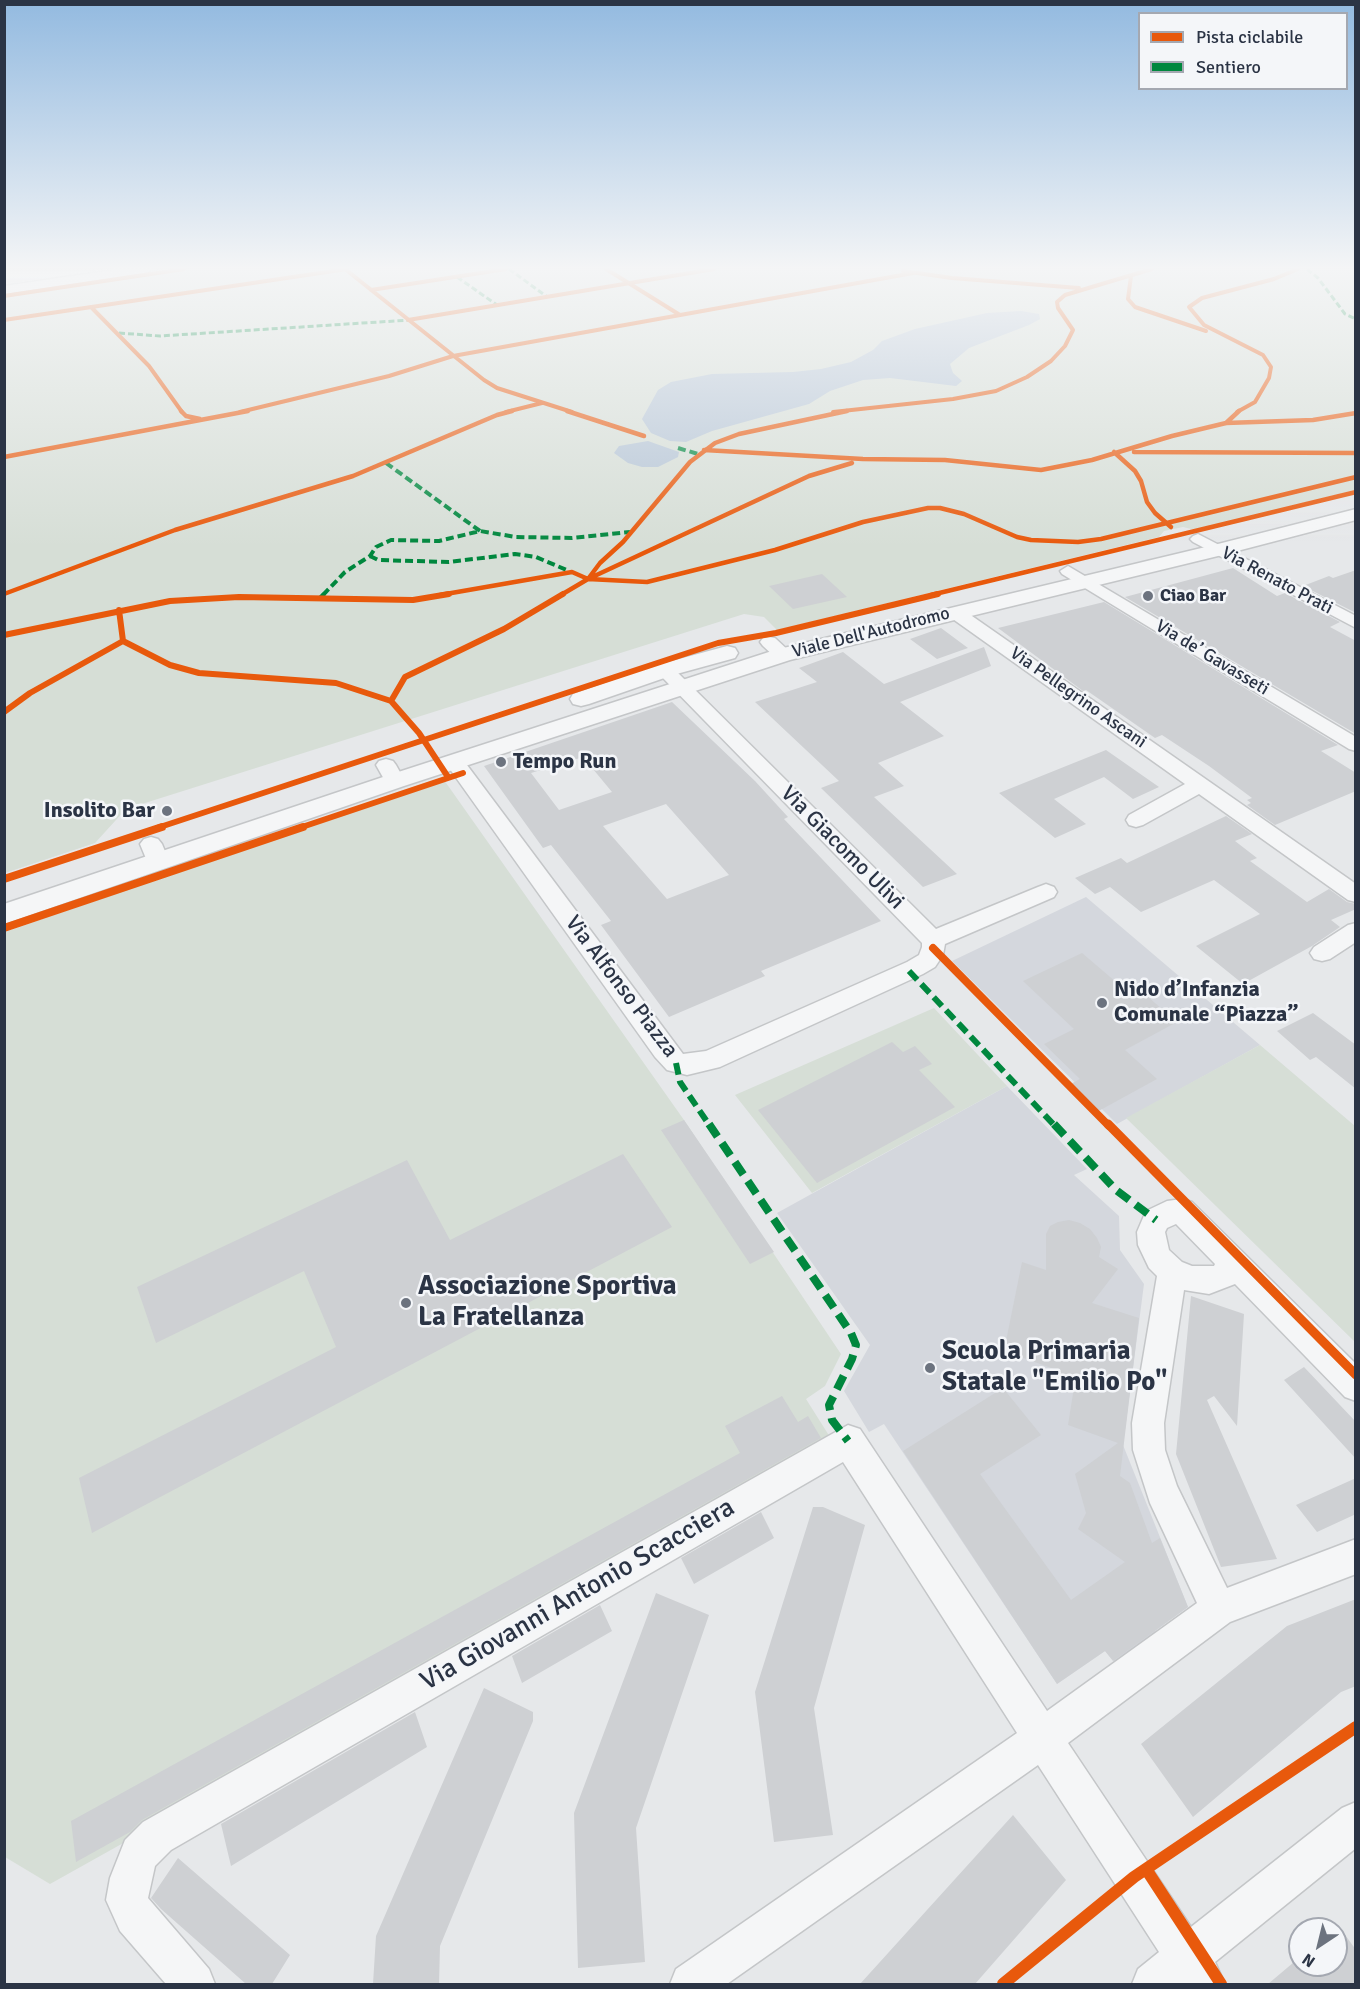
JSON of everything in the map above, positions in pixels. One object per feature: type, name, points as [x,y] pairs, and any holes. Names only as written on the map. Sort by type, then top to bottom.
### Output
[{"type":"street","name":"Viale Dell'Autodromo","points":[[4,914],[155,853],[391,773],[665,670],[956,613],[1198,539],[1356,498]]},
{"type":"street","name":"Viale Dell'Autodromo","points":[[391,773],[454,761],[682,687],[776,649],[1076,576],[1218,550],[1356,514]]},
{"type":"street","name":"Via Renato Prati","points":[[1198,539],[1356,623]]},
{"type":"street","name":"Via de’ Gavasseti","points":[[1076,576],[1356,745]]},
{"type":"street","name":"Via Pellegrino Ascani","points":[[956,613],[1356,895]]},
{"type":"street","name":"Via Giacomo Ulivi","points":[[665,670],[933,940]]},
{"type":"street","name":"Via Alfonso Piazza","points":[[454,761],[664,1050],[676,1063],[687,1065],[711,1060],[915,968],[931,956],[934,947],[933,940]]},
{"type":"street","points":[[1136,820],[1201,784]]},
{"type":"street","name":"Viale Dell'Autodromo","points":[[4,894],[155,853]]},
{"type":"street","points":[[933,940],[1046,892]]},
{"type":"street","points":[[1322,953],[1356,931]]},
{"type":"street","points":[[1233,1263],[1224,1276],[1209,1281],[1190,1279],[1172,1271],[1159,1259],[1152,1245],[1151,1232],[1156,1220],[1167,1213],[1182,1211],[1356,1386]]},
{"type":"street","points":[[1172,1271],[1148,1423],[1149,1450],[1162,1491],[1218,1609]]},
{"type":"street","name":"Via Giovanni Antonio Scacciera","points":[[194,1984],[135,1916],[127,1900],[138,1854],[157,1836],[848,1441],[1195,1971]]},
{"type":"street","points":[[691,1984],[1043,1738],[1218,1609],[1356,1556]]},
{"type":"street","points":[[1153,1984],[1195,1971],[1356,1822]]},
{"type":"shaded area","points":[[5,362],[1355,362],[1355,490],[1195,530],[1183,527],[1164,531],[1159,537],[777,630],[764,617],[744,614],[126,809],[95,843],[5,873]]},
{"type":"shaded area","name":"Associazione Sportiva La Fratellanza","points":[[444,780],[684,1120],[841,1354],[825,1386],[806,1399],[835,1445],[50,1884],[5,1857],[5,932]]},
{"type":"shaded area","name":"Nido d’Infanzia Comunale “Piazza”","points":[[1086,897],[1260,1045],[1117,1124],[952,961]]},
{"type":"shaded area","points":[[934,1008],[1007,1086],[812,1193],[735,1095]]},
{"type":"shaded area","points":[[1260,1045],[1355,1126],[1355,1342],[1126,1118]]},
{"type":"shaded area","name":"Scuola Primaria Statale \"Emilio Po\"","points":[[1007,1086],[1087,1169],[1074,1175],[1119,1216],[1120,1250],[1144,1284],[1123,1445],[1188,1607],[1155,1631],[1159,1637],[1119,1667],[1105,1651],[1057,1684],[884,1424],[869,1432],[844,1391],[870,1345],[777,1213]]},
{"type":"water","points":[[851,362],[953,362],[950,364],[953,373],[962,381],[956,386],[890,378],[863,380],[830,391],[809,404],[712,431],[686,442],[670,441],[651,433],[642,419],[658,390],[671,382],[712,374],[821,369]]},
{"type":"water","points":[[648,441],[679,452],[678,457],[658,467],[642,467],[628,463],[614,453],[619,446]]},
{"type":"building","points":[[1233,568],[1277,596],[1285,593],[1340,622],[1330,627],[1356,641],[1356,734],[1125,597]]},
{"type":"building","points":[[1356,570],[1356,613],[1303,586],[1329,576],[1333,578]]},
{"type":"building","points":[[822,574],[847,597],[793,609],[769,586]]},
{"type":"building","points":[[1104,602],[1338,745],[1321,751],[1356,773],[1356,791],[1275,825],[1247,805],[1251,803],[1247,800],[1252,798],[1209,766],[1162,735],[1155,738],[1086,690],[1083,691],[998,628]]},
{"type":"building","points":[[941,628],[968,648],[937,659],[910,639]]},
{"type":"building","points":[[984,647],[991,666],[900,702],[944,736],[878,763],[904,786],[874,797],[957,874],[923,887],[821,788],[839,781],[755,702],[817,682],[799,668],[843,652],[884,684]]},
{"type":"building","points":[[672,702],[755,781],[788,817],[784,819],[881,921],[761,971],[765,976],[669,1017],[601,925],[611,921],[551,845],[543,848],[484,766]],"holes":[[[583,757],[612,792],[559,810],[531,773]],[[666,804],[729,875],[667,899],[603,826]]]},
{"type":"building","points":[[1106,750],[1159,787],[1133,799],[1104,777],[1054,799],[1086,824],[1055,838],[999,793]]},
{"type":"building","points":[[1226,816],[1252,834],[1235,841],[1257,858],[1250,861],[1307,902],[1329,889],[1347,902],[1356,904],[1356,909],[1331,920],[1340,927],[1312,946],[1243,984],[1196,946],[1260,914],[1214,880],[1141,912],[1110,887],[1095,894],[1075,878],[1121,858],[1127,863]]},
{"type":"building","points":[[1082,953],[1123,988],[1133,984],[1177,1022],[1125,1050],[1157,1079],[1095,1113],[1067,1086],[1080,1079],[1044,1044],[1074,1029],[1023,981]]},
{"type":"building","points":[[1313,1013],[1356,1045],[1356,1089],[1316,1057],[1310,1060],[1277,1031]]},
{"type":"building","points":[[892,1042],[903,1052],[915,1046],[932,1064],[919,1070],[955,1107],[817,1183],[758,1110]]},
{"type":"building","points":[[684,1120],[774,1252],[750,1264],[661,1130]]},
{"type":"building","points":[[623,1154],[672,1227],[92,1533],[79,1478],[336,1347],[304,1271],[156,1343],[137,1287],[407,1160],[450,1240]]},
{"type":"building","points":[[1069,1220],[1090,1229],[1101,1247],[1099,1257],[1118,1269],[1092,1303],[1139,1318],[1120,1476],[1130,1483],[1152,1543],[1160,1538],[1188,1607],[1113,1661],[1105,1651],[1057,1684],[903,1451],[1003,1388],[1041,1435],[980,1474],[1071,1600],[1125,1562],[1078,1529],[1086,1513],[1075,1474],[1118,1443],[1068,1425],[1075,1381],[1053,1373],[1054,1369],[1004,1351],[1022,1262],[1046,1270],[1046,1234],[1050,1226]]},
{"type":"building","points":[[1191,1296],[1244,1314],[1237,1426],[1214,1396],[1207,1400],[1277,1559],[1221,1567],[1176,1454]]},
{"type":"building","points":[[1304,1367],[1356,1422],[1356,1459],[1284,1380]]},
{"type":"building","points":[[782,1396],[798,1422],[808,1416],[821,1438],[142,1820],[130,1832],[76,1862],[71,1821],[740,1453],[725,1426]]},
{"type":"building","points":[[1356,1478],[1356,1514],[1317,1532],[1296,1505]]},
{"type":"building","points":[[813,1507],[823,1507],[865,1525],[814,1708],[833,1835],[774,1842],[755,1692]]},
{"type":"building","points":[[761,1512],[774,1538],[694,1584],[681,1558]]},
{"type":"building","points":[[656,1593],[709,1615],[636,1828],[645,1962],[578,1968],[574,1813]]},
{"type":"building","points":[[1356,1599],[1356,1686],[1341,1692],[1193,1817],[1141,1744],[1287,1626]]},
{"type":"building","points":[[600,1605],[612,1631],[522,1683],[512,1656]]},
{"type":"building","points":[[484,1688],[533,1712],[533,1721],[440,1946],[439,1984],[373,1984],[376,1936]]},
{"type":"building","points":[[415,1712],[427,1747],[231,1866],[221,1824]]},
{"type":"building","points":[[1013,1815],[1066,1880],[975,1984],[860,1984]]},
{"type":"building","points":[[178,1858],[290,1955],[272,1984],[246,1984],[151,1898]]},
{"type":"building","points":[[1348,1939],[1356,1950],[1356,1984],[1268,1984],[1288,1967],[1288,1977],[1348,1977]]},
{"type":"marked path","points":[[678,448],[698,454]]},
{"type":"marked path","points":[[386,463],[480,531]]},
{"type":"marked path","points":[[320,598],[345,572],[370,556],[376,547],[391,540],[439,541],[480,531],[516,537],[572,538],[630,532]]},
{"type":"marked path","points":[[370,556],[378,560],[449,562],[515,554],[536,557],[569,571]]},
{"type":"marked path","points":[[909,971],[1116,1190],[1156,1220]]},
{"type":"marked path","points":[[676,1063],[680,1082],[851,1333],[856,1345],[852,1359],[829,1405],[832,1420],[848,1441]]},
{"type":"cycle path","points":[[145,362],[181,411],[186,416],[200,419]]},
{"type":"cycle path","points":[[4,457],[259,409],[389,376],[434,362]]},
{"type":"cycle path","points":[[461,362],[497,388],[644,436]]},
{"type":"cycle path","points":[[588,579],[600,563],[623,542],[690,462],[715,443],[739,434],[829,413],[953,399],[996,391],[1027,377],[1050,362]]},
{"type":"cycle path","points":[[1226,423],[1240,410],[1255,402],[1269,378],[1271,367],[1268,362]]},
{"type":"cycle path","points":[[4,594],[175,530],[353,476],[497,415],[542,403]]},
{"type":"cycle path","points":[[704,450],[863,459],[945,460],[1041,470],[1092,460],[1172,436],[1226,423],[1313,420],[1356,413]]},
{"type":"cycle path","points":[[1114,452],[1135,471],[1141,481],[1147,502],[1155,513],[1171,527]]},
{"type":"cycle path","points":[[1134,452],[1356,453]]},
{"type":"cycle path","points":[[391,701],[405,677],[504,629],[588,579],[809,476],[852,463]]},
{"type":"cycle path","points":[[4,635],[170,601],[239,597],[413,600],[572,572],[588,579],[647,582],[775,550],[863,522],[928,508],[940,508],[964,514],[1017,537],[1031,540],[1078,542],[1101,539],[1356,477]]},
{"type":"cycle path","points":[[4,879],[718,643],[776,633],[1356,492]]},
{"type":"cycle path","points":[[4,712],[30,693],[123,641],[119,610]]},
{"type":"cycle path","points":[[123,641],[170,665],[199,673],[336,683],[391,701],[419,733],[448,777]]},
{"type":"cycle path","points":[[4,928],[463,773]]},
{"type":"cycle path","points":[[933,948],[1356,1375]]},
{"type":"cycle path","points":[[1003,1984],[1134,1877],[1356,1727]]},
{"type":"cycle path","points":[[1146,1869],[1221,1984]]},
{"type":"place","name":"Ciao Bar","points":[[1148,596]]},
{"type":"place","name":"Tempo Run","points":[[501,762]]},
{"type":"place","name":"Insolito Bar","points":[[167,811]]},
{"type":"place","name":"Nido d’Infanzia Comunale “Piazza”","points":[[1102,1003]]},
{"type":"place","name":"Associazione Sportiva La Fratellanza","points":[[406,1303]]},
{"type":"place","name":"Scuola Primaria Statale \"Emilio Po\"","points":[[930,1368]]}]
